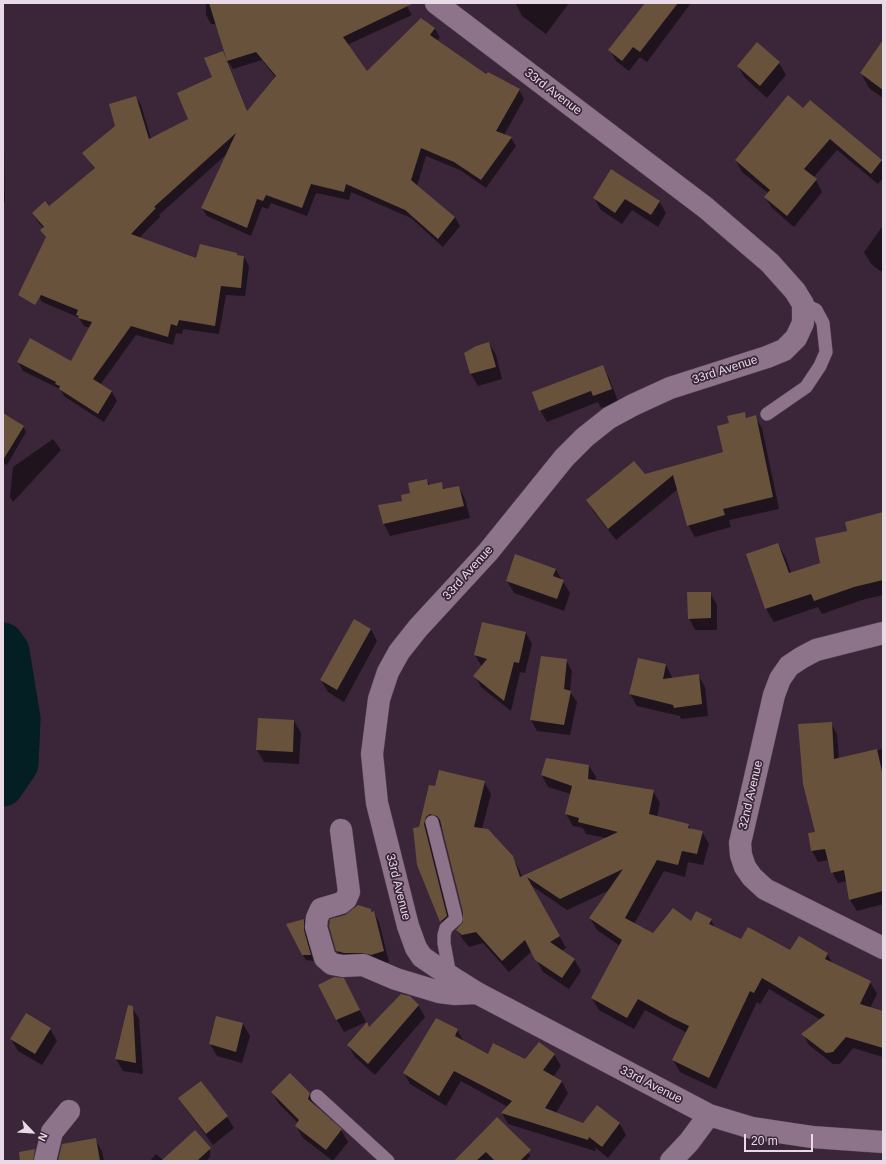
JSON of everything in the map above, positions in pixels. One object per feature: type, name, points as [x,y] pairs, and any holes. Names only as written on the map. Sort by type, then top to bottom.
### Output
[{"type":"street","name":"33rd Avenue","points":[[436,3],[706,208],[770,263],[795,291],[803,304],[803,323],[796,338],[784,350],[767,357],[670,388],[609,418],[585,437],[564,458],[488,552],[418,628],[399,652],[388,672],[379,699],[372,754],[377,803],[408,926],[416,948],[422,957],[477,993],[709,1115],[752,1128],[812,1137],[883,1142]]},
{"type":"street","name":"32nd Avenue","points":[[883,633],[816,650],[789,666],[780,679],[774,694],[740,843],[741,855],[745,866],[752,877],[765,889],[883,948]]},
{"type":"street","points":[[341,830],[349,892],[346,899],[341,903],[321,909],[317,918],[316,928],[325,958],[332,964],[343,966],[363,965],[370,967],[396,979],[439,992],[455,994],[477,993]]},
{"type":"street","points":[[45,1161],[52,1132],[69,1111]]},
{"type":"street","points":[[671,1161],[689,1142],[709,1115]]},
{"type":"lane","points":[[767,414],[806,388],[820,366],[826,352],[823,323],[816,310],[803,304]]},
{"type":"lane","points":[[432,822],[456,919],[446,928],[444,935],[450,976]]},
{"type":"lane","points":[[317,1096],[388,1161]]},
{"type":"building","points":[[209,3],[414,3],[343,37],[367,71],[421,18],[435,28],[430,35],[486,74],[488,72],[520,89],[496,131],[512,137],[481,180],[454,162],[421,148],[411,180],[455,217],[438,239],[405,210],[346,184],[344,192],[311,184],[302,208],[266,195],[263,201],[257,199],[247,228],[201,208],[236,133],[154,207],[156,208],[131,234],[196,258],[200,244],[244,256],[241,288],[221,286],[215,326],[179,320],[177,326],[171,324],[168,337],[131,326],[93,379],[112,391],[98,414],[59,389],[60,386],[55,384],[56,382],[17,362],[30,338],[71,361],[92,322],[78,318],[79,316],[76,315],[78,310],[41,295],[35,305],[18,295],[46,237],[40,230],[44,227],[32,213],[45,201],[49,206],[95,168],[82,153],[115,126],[109,104],[136,96],[149,139],[188,119],[177,93],[212,77],[204,58],[223,51],[227,61]],"holes":[[[256,52],[276,76],[247,111],[227,61]]]},
{"type":"building","points":[[645,3],[678,3],[640,52],[633,47],[622,61],[608,50]]},
{"type":"building","points":[[883,40],[883,90],[860,73]]},
{"type":"building","points":[[757,42],[780,62],[760,86],[737,66]]},
{"type":"building","points":[[788,95],[803,108],[810,100],[882,160],[871,174],[830,139],[804,169],[817,179],[787,216],[764,197],[770,190],[735,160]]},
{"type":"building","points":[[611,169],[660,201],[651,215],[625,199],[615,213],[593,198]]},
{"type":"building","points":[[489,342],[496,367],[470,374],[464,353],[476,346]]},
{"type":"building","points":[[603,365],[612,389],[593,396],[591,391],[539,411],[532,392]]},
{"type":"building","points":[[745,412],[746,418],[756,415],[773,497],[723,509],[725,515],[687,526],[673,475],[608,529],[586,500],[634,461],[645,474],[723,452],[717,426],[729,423],[727,416]]},
{"type":"building","points":[[3,413],[24,426],[3,460]]},
{"type":"building","points":[[427,479],[428,485],[442,482],[443,489],[459,486],[464,506],[383,524],[378,505],[402,501],[401,495],[410,493],[408,483]]},
{"type":"building","points":[[883,512],[883,580],[854,587],[814,601],[811,594],[765,609],[746,554],[778,543],[789,573],[820,563],[815,538],[847,531],[845,522]]},
{"type":"building","points":[[515,554],[556,569],[553,576],[564,580],[557,599],[506,581]]},
{"type":"building","points":[[687,592],[711,592],[711,618],[688,619]]},
{"type":"building","points":[[354,619],[371,629],[337,690],[320,680]]},
{"type":"building","points":[[482,622],[526,632],[519,663],[514,662],[504,701],[473,676],[487,659],[474,655]]},
{"type":"building","points":[[541,656],[567,659],[564,689],[571,691],[564,725],[530,720]]},
{"type":"building","points":[[638,658],[666,664],[663,679],[699,674],[702,704],[674,708],[673,705],[629,694]]},
{"type":"building","points":[[258,718],[294,720],[293,752],[256,750]]},
{"type":"building","points":[[832,722],[834,759],[877,749],[883,776],[883,891],[849,900],[844,870],[831,873],[825,849],[811,851],[808,833],[815,832],[803,784],[798,724]]},
{"type":"building","points":[[546,758],[589,765],[588,779],[654,790],[649,814],[689,824],[688,828],[703,831],[697,854],[682,851],[678,865],[657,860],[625,918],[653,933],[673,908],[691,921],[696,911],[712,919],[709,924],[741,939],[748,927],[790,950],[799,936],[828,953],[825,959],[871,981],[860,1004],[883,1011],[883,1048],[846,1037],[833,1052],[826,1053],[801,1034],[825,1015],[762,978],[754,993],[750,991],[709,1078],[672,1060],[689,1026],[638,999],[627,1018],[591,998],[622,940],[589,918],[623,869],[560,899],[527,877],[560,936],[550,942],[575,959],[562,978],[535,960],[525,940],[502,961],[476,932],[462,935],[456,930],[463,922],[463,912],[440,820],[437,816],[430,814],[426,817],[424,824],[447,916],[440,922],[417,865],[413,828],[419,827],[429,785],[435,786],[439,770],[485,781],[474,827],[488,829],[513,856],[520,877],[618,832],[578,822],[579,818],[565,814],[572,786],[541,775]]},
{"type":"building","points":[[358,905],[371,909],[371,912],[374,911],[384,951],[371,955],[336,951],[329,926],[330,919],[345,915]]},
{"type":"building","points":[[304,919],[304,930],[311,955],[302,955],[286,924]]},
{"type":"building","points":[[334,977],[344,978],[360,1010],[336,1020],[318,985]]},
{"type":"building","points":[[401,994],[410,996],[419,1005],[368,1064],[347,1045],[367,1022],[369,1027]]},
{"type":"building","points":[[128,1005],[133,1006],[136,1063],[115,1059]]},
{"type":"building","points":[[26,1013],[51,1028],[35,1054],[10,1039]]},
{"type":"building","points":[[216,1016],[243,1023],[236,1052],[209,1044]]},
{"type":"building","points":[[436,1018],[458,1029],[455,1036],[488,1054],[493,1043],[525,1059],[539,1042],[555,1054],[543,1070],[562,1081],[545,1108],[583,1123],[597,1105],[620,1123],[602,1147],[589,1137],[588,1140],[501,1113],[512,1101],[454,1071],[439,1096],[403,1073]]},
{"type":"building","points":[[290,1073],[310,1093],[308,1099],[342,1129],[326,1150],[295,1126],[299,1120],[271,1092]]},
{"type":"building","points":[[201,1081],[228,1116],[206,1134],[178,1098]]},
{"type":"building","points":[[497,1117],[531,1150],[520,1161],[495,1161],[486,1152],[476,1161],[454,1161]]},
{"type":"building","points":[[195,1130],[211,1148],[197,1161],[161,1161]]},
{"type":"building","points":[[96,1138],[100,1161],[58,1161],[62,1144]]},
{"type":"building","points":[[35,1149],[33,1161],[20,1161],[19,1152]]},
{"type":"waterway","points":[[3,643],[9,651],[20,719],[18,764],[3,786]]}]
